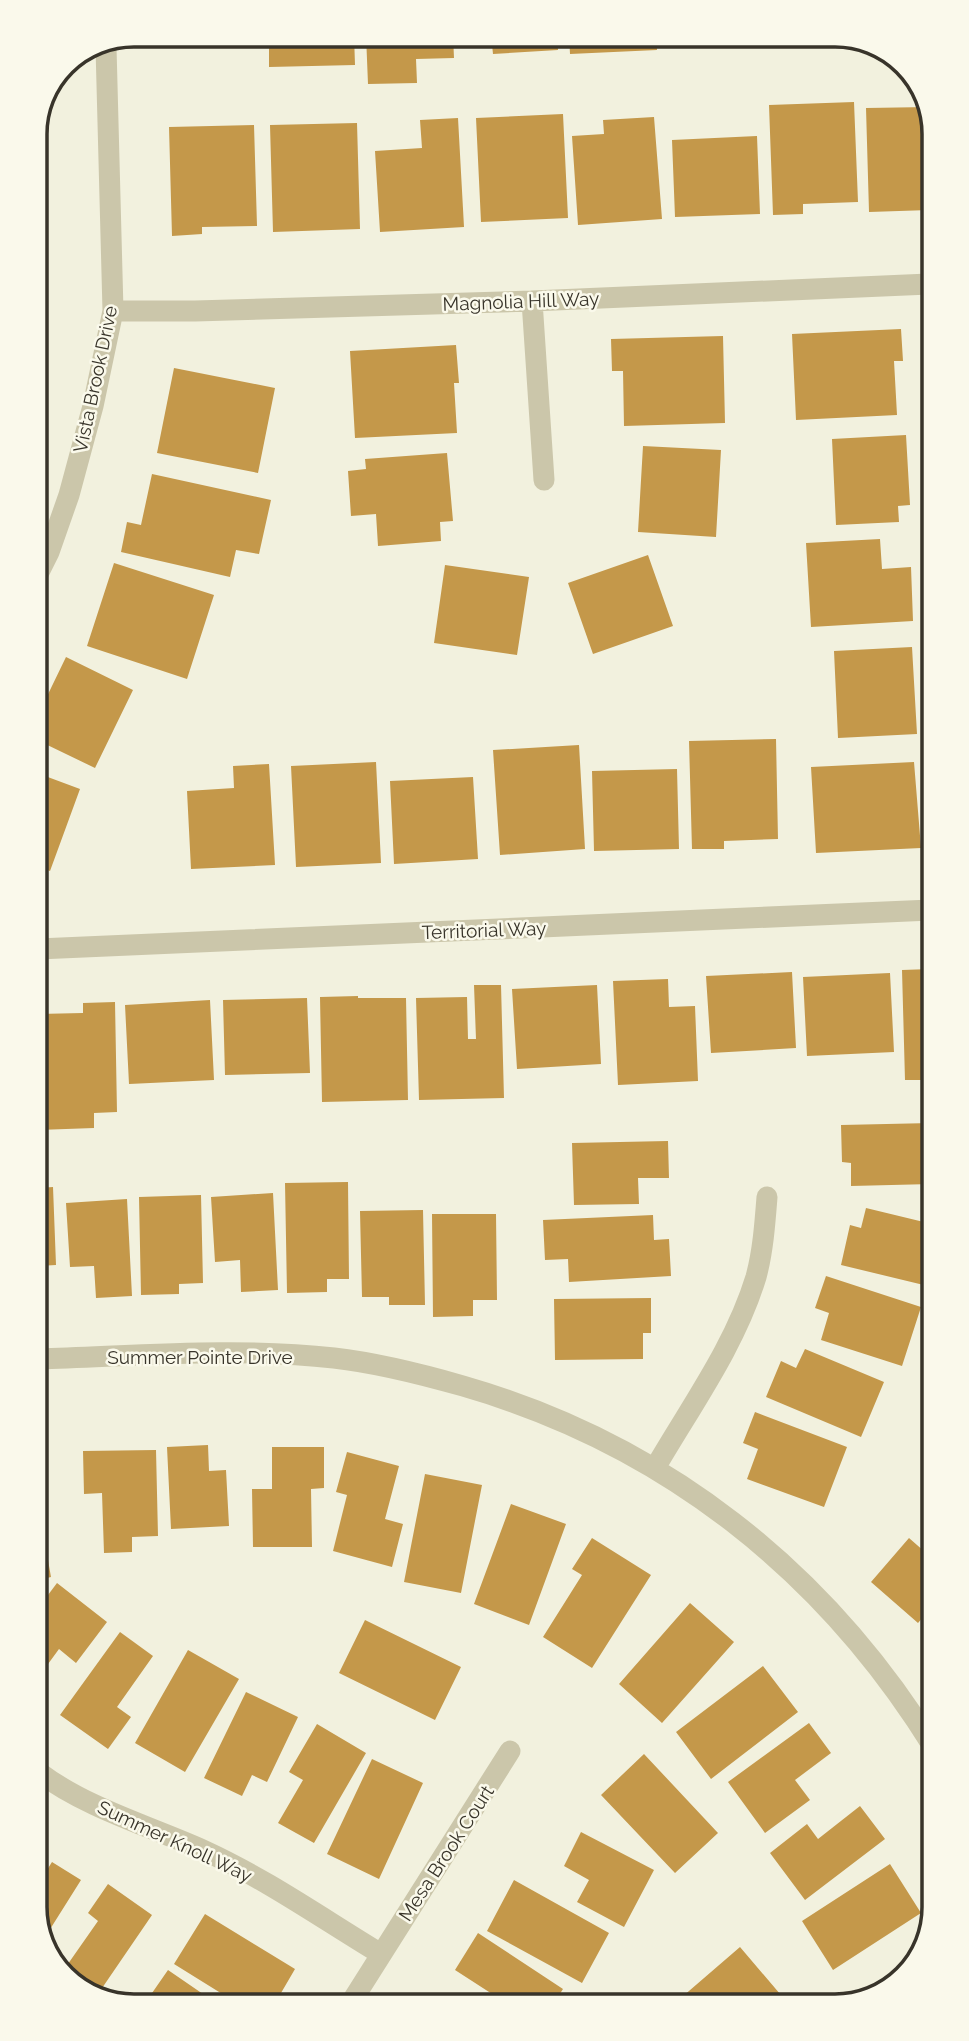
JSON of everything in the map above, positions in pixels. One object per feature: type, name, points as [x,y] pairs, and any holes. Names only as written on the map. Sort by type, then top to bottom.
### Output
[{"type":"street","name":"Vista Brook Drive","points":[[47,556],[69,495],[93,406],[113,311],[106,52]]},
{"type":"street","name":"Magnolia Hill Way","points":[[113,311],[195,312],[532,301],[922,284]]},
{"type":"street","points":[[532,301],[544,480]]},
{"type":"street","name":"Territorial Way","points":[[47,949],[922,910]]},
{"type":"street","points":[[655,1468],[727,1346],[744,1311],[759,1261],[767,1197]]},
{"type":"street","name":"Summer Pointe Drive","points":[[47,1360],[250,1352],[335,1358],[419,1373],[501,1397],[580,1428],[655,1468],[715,1507],[748,1533],[812,1591],[922,1715]]},
{"type":"street","name":"Mesa Brook Court","points":[[356,1994],[510,1751]]},
{"type":"street","name":"Summer Knoll Way","points":[[47,1777],[83,1799],[205,1851],[248,1873],[381,1954]]},
{"type":"building","points":[[269,47],[354,47],[355,65],[269,67]]},
{"type":"building","points":[[366,47],[454,47],[454,58],[416,59],[417,83],[368,84]]},
{"type":"building","points":[[492,47],[558,47],[558,50],[493,54]]},
{"type":"building","points":[[570,47],[657,47],[657,50],[570,54]]},
{"type":"building","points":[[854,102],[858,202],[803,204],[803,214],[773,215],[769,105]]},
{"type":"building","points":[[917,107],[922,135],[922,210],[869,212],[866,108]]},
{"type":"building","points":[[563,114],[568,218],[481,222],[476,118]]},
{"type":"building","points":[[654,117],[662,219],[578,225],[572,136],[604,134],[603,120]]},
{"type":"building","points":[[458,118],[464,227],[380,232],[375,151],[422,148],[420,120]]},
{"type":"building","points":[[357,123],[360,229],[273,232],[270,125]]},
{"type":"building","points":[[254,125],[257,226],[202,227],[202,234],[172,236],[169,127]]},
{"type":"building","points":[[757,136],[760,214],[675,217],[672,140]]},
{"type":"building","points":[[901,329],[903,361],[894,361],[897,415],[796,420],[792,334]]},
{"type":"building","points":[[723,336],[725,423],[624,426],[623,371],[612,371],[611,339]]},
{"type":"building","points":[[456,345],[459,383],[454,383],[457,433],[355,438],[350,351]]},
{"type":"building","points":[[174,368],[275,388],[258,473],[157,453]]},
{"type":"building","points":[[906,435],[910,505],[898,506],[899,522],[836,525],[832,439]]},
{"type":"building","points":[[643,446],[721,450],[716,537],[638,532]]},
{"type":"building","points":[[447,453],[453,521],[440,522],[441,541],[378,546],[376,514],[351,516],[348,471],[366,469],[365,459]]},
{"type":"building","points":[[152,474],[271,500],[259,554],[236,550],[230,577],[121,552],[127,522],[141,525]]},
{"type":"building","points":[[880,539],[882,569],[911,567],[913,621],[811,627],[806,543]]},
{"type":"building","points":[[648,555],[673,626],[593,654],[568,583]]},
{"type":"building","points":[[114,563],[214,595],[187,679],[87,646]]},
{"type":"building","points":[[445,565],[529,577],[517,655],[434,643]]},
{"type":"building","points":[[912,647],[917,734],[838,738],[834,651]]},
{"type":"building","points":[[66,657],[133,690],[95,768],[47,745],[47,696]]},
{"type":"building","points":[[776,739],[778,839],[724,841],[724,849],[692,849],[689,741]]},
{"type":"building","points":[[579,745],[585,849],[500,855],[493,750]]},
{"type":"building","points":[[376,762],[381,863],[296,867],[291,766]]},
{"type":"building","points":[[914,762],[921,848],[816,853],[811,767]]},
{"type":"building","points":[[269,764],[275,865],[191,869],[187,791],[234,788],[233,766]]},
{"type":"building","points":[[677,769],[679,849],[594,851],[592,771]]},
{"type":"building","points":[[47,777],[80,789],[50,871],[47,870]]},
{"type":"building","points":[[473,777],[478,859],[394,864],[390,781]]},
{"type":"building","points":[[922,969],[922,1080],[905,1080],[902,970]]},
{"type":"building","points":[[792,972],[796,1048],[711,1053],[706,976]]},
{"type":"building","points":[[890,973],[894,1052],[807,1056],[803,977]]},
{"type":"building","points":[[668,979],[669,1007],[695,1006],[698,1081],[618,1085],[613,981]]},
{"type":"building","points":[[474,985],[501,985],[504,1098],[419,1100],[416,998],[467,997],[468,1039],[476,1039]]},
{"type":"building","points":[[597,985],[601,1064],[517,1069],[512,989]]},
{"type":"building","points":[[320,997],[406,998],[408,1100],[322,1102]]},
{"type":"building","points":[[307,998],[310,1073],[225,1075],[223,1000]]},
{"type":"building","points":[[210,1000],[214,1080],[129,1084],[125,1005]]},
{"type":"building","points":[[115,1002],[117,1112],[94,1113],[94,1128],[47,1130],[47,1014],[83,1013],[83,1003]]},
{"type":"building","points":[[922,1123],[922,1184],[851,1186],[851,1163],[842,1162],[841,1125]]},
{"type":"building","points":[[668,1141],[669,1178],[638,1178],[639,1204],[574,1205],[572,1143]]},
{"type":"building","points":[[348,1182],[349,1279],[327,1279],[327,1292],[287,1293],[285,1183]]},
{"type":"building","points":[[47,1187],[53,1187],[56,1265],[47,1266]]},
{"type":"building","points":[[273,1193],[278,1290],[241,1292],[240,1260],[215,1262],[211,1197]]},
{"type":"building","points":[[201,1195],[203,1283],[179,1284],[179,1294],[141,1295],[139,1197]]},
{"type":"building","points":[[127,1199],[132,1296],[96,1298],[94,1266],[70,1267],[66,1203]]},
{"type":"building","points":[[866,1208],[922,1222],[922,1285],[841,1265],[850,1225],[861,1228]]},
{"type":"building","points":[[423,1210],[425,1305],[389,1305],[389,1297],[362,1297],[360,1211]]},
{"type":"building","points":[[432,1214],[496,1214],[497,1300],[473,1300],[473,1316],[433,1317]]},
{"type":"building","points":[[653,1215],[654,1240],[669,1239],[671,1276],[569,1282],[568,1259],[545,1260],[543,1220]]},
{"type":"building","points":[[826,1276],[921,1307],[902,1366],[821,1340],[829,1313],[815,1308]]},
{"type":"building","points":[[651,1298],[651,1333],[643,1333],[643,1359],[555,1360],[554,1299]]},
{"type":"building","points":[[805,1349],[884,1382],[861,1437],[766,1397],[781,1361],[796,1368]]},
{"type":"building","points":[[755,1412],[847,1447],[824,1507],[747,1479],[758,1449],[743,1443]]},
{"type":"building","points":[[208,1445],[209,1471],[226,1470],[229,1526],[171,1529],[167,1447]]},
{"type":"building","points":[[272,1447],[324,1447],[324,1488],[311,1489],[312,1547],[253,1547],[252,1489],[272,1489]]},
{"type":"building","points":[[156,1450],[158,1536],[132,1537],[132,1552],[104,1553],[102,1493],[84,1494],[83,1451]]},
{"type":"building","points":[[347,1452],[399,1466],[385,1519],[403,1524],[392,1567],[333,1551],[347,1495],[336,1492]]},
{"type":"building","points":[[425,1474],[482,1485],[461,1593],[404,1582]]},
{"type":"building","points":[[511,1504],[566,1524],[529,1625],[474,1604]]},
{"type":"building","points":[[592,1538],[651,1575],[592,1668],[543,1637],[582,1575],[572,1569]]},
{"type":"building","points":[[909,1538],[922,1549],[922,1618],[918,1623],[871,1582]]},
{"type":"building","points":[[47,1555],[51,1577],[47,1578]]},
{"type":"building","points":[[57,1583],[107,1622],[76,1663],[59,1649],[47,1665],[47,1596]]},
{"type":"building","points":[[690,1603],[734,1642],[662,1723],[619,1684]]},
{"type":"building","points":[[365,1620],[461,1667],[435,1720],[339,1673]]},
{"type":"building","points":[[120,1632],[153,1656],[117,1707],[131,1717],[108,1749],[60,1715]]},
{"type":"building","points":[[188,1650],[239,1679],[185,1772],[135,1743]]},
{"type":"building","points":[[763,1666],[798,1712],[711,1779],[676,1732]]},
{"type":"building","points":[[246,1692],[298,1717],[267,1782],[252,1775],[242,1796],[204,1778]]},
{"type":"building","points":[[809,1723],[831,1753],[795,1780],[810,1800],[765,1833],[728,1782]]},
{"type":"building","points":[[317,1724],[366,1753],[314,1843],[278,1823],[303,1780],[289,1772]]},
{"type":"building","points":[[644,1754],[718,1833],[675,1873],[601,1795]]},
{"type":"building","points":[[372,1759],[423,1783],[379,1879],[327,1854]]},
{"type":"building","points":[[860,1806],[885,1839],[805,1900],[770,1853],[807,1824],[818,1839]]},
{"type":"building","points":[[581,1832],[654,1870],[624,1927],[577,1902],[589,1880],[564,1866]]},
{"type":"building","points":[[52,1862],[81,1880],[50,1928],[47,1906],[47,1870]]},
{"type":"building","points":[[890,1864],[921,1913],[833,1970],[802,1921]]},
{"type":"building","points":[[514,1880],[609,1933],[582,1983],[487,1931]]},
{"type":"building","points":[[108,1884],[152,1915],[103,1987],[81,1976],[68,1963],[98,1921],[88,1913]]},
{"type":"building","points":[[205,1914],[295,1969],[280,1994],[222,1994],[174,1964]]},
{"type":"building","points":[[478,1933],[563,1989],[560,1994],[492,1994],[455,1970]]},
{"type":"building","points":[[740,1947],[780,1994],[685,1994]]},
{"type":"building","points":[[168,1970],[203,1994],[151,1994]]}]
